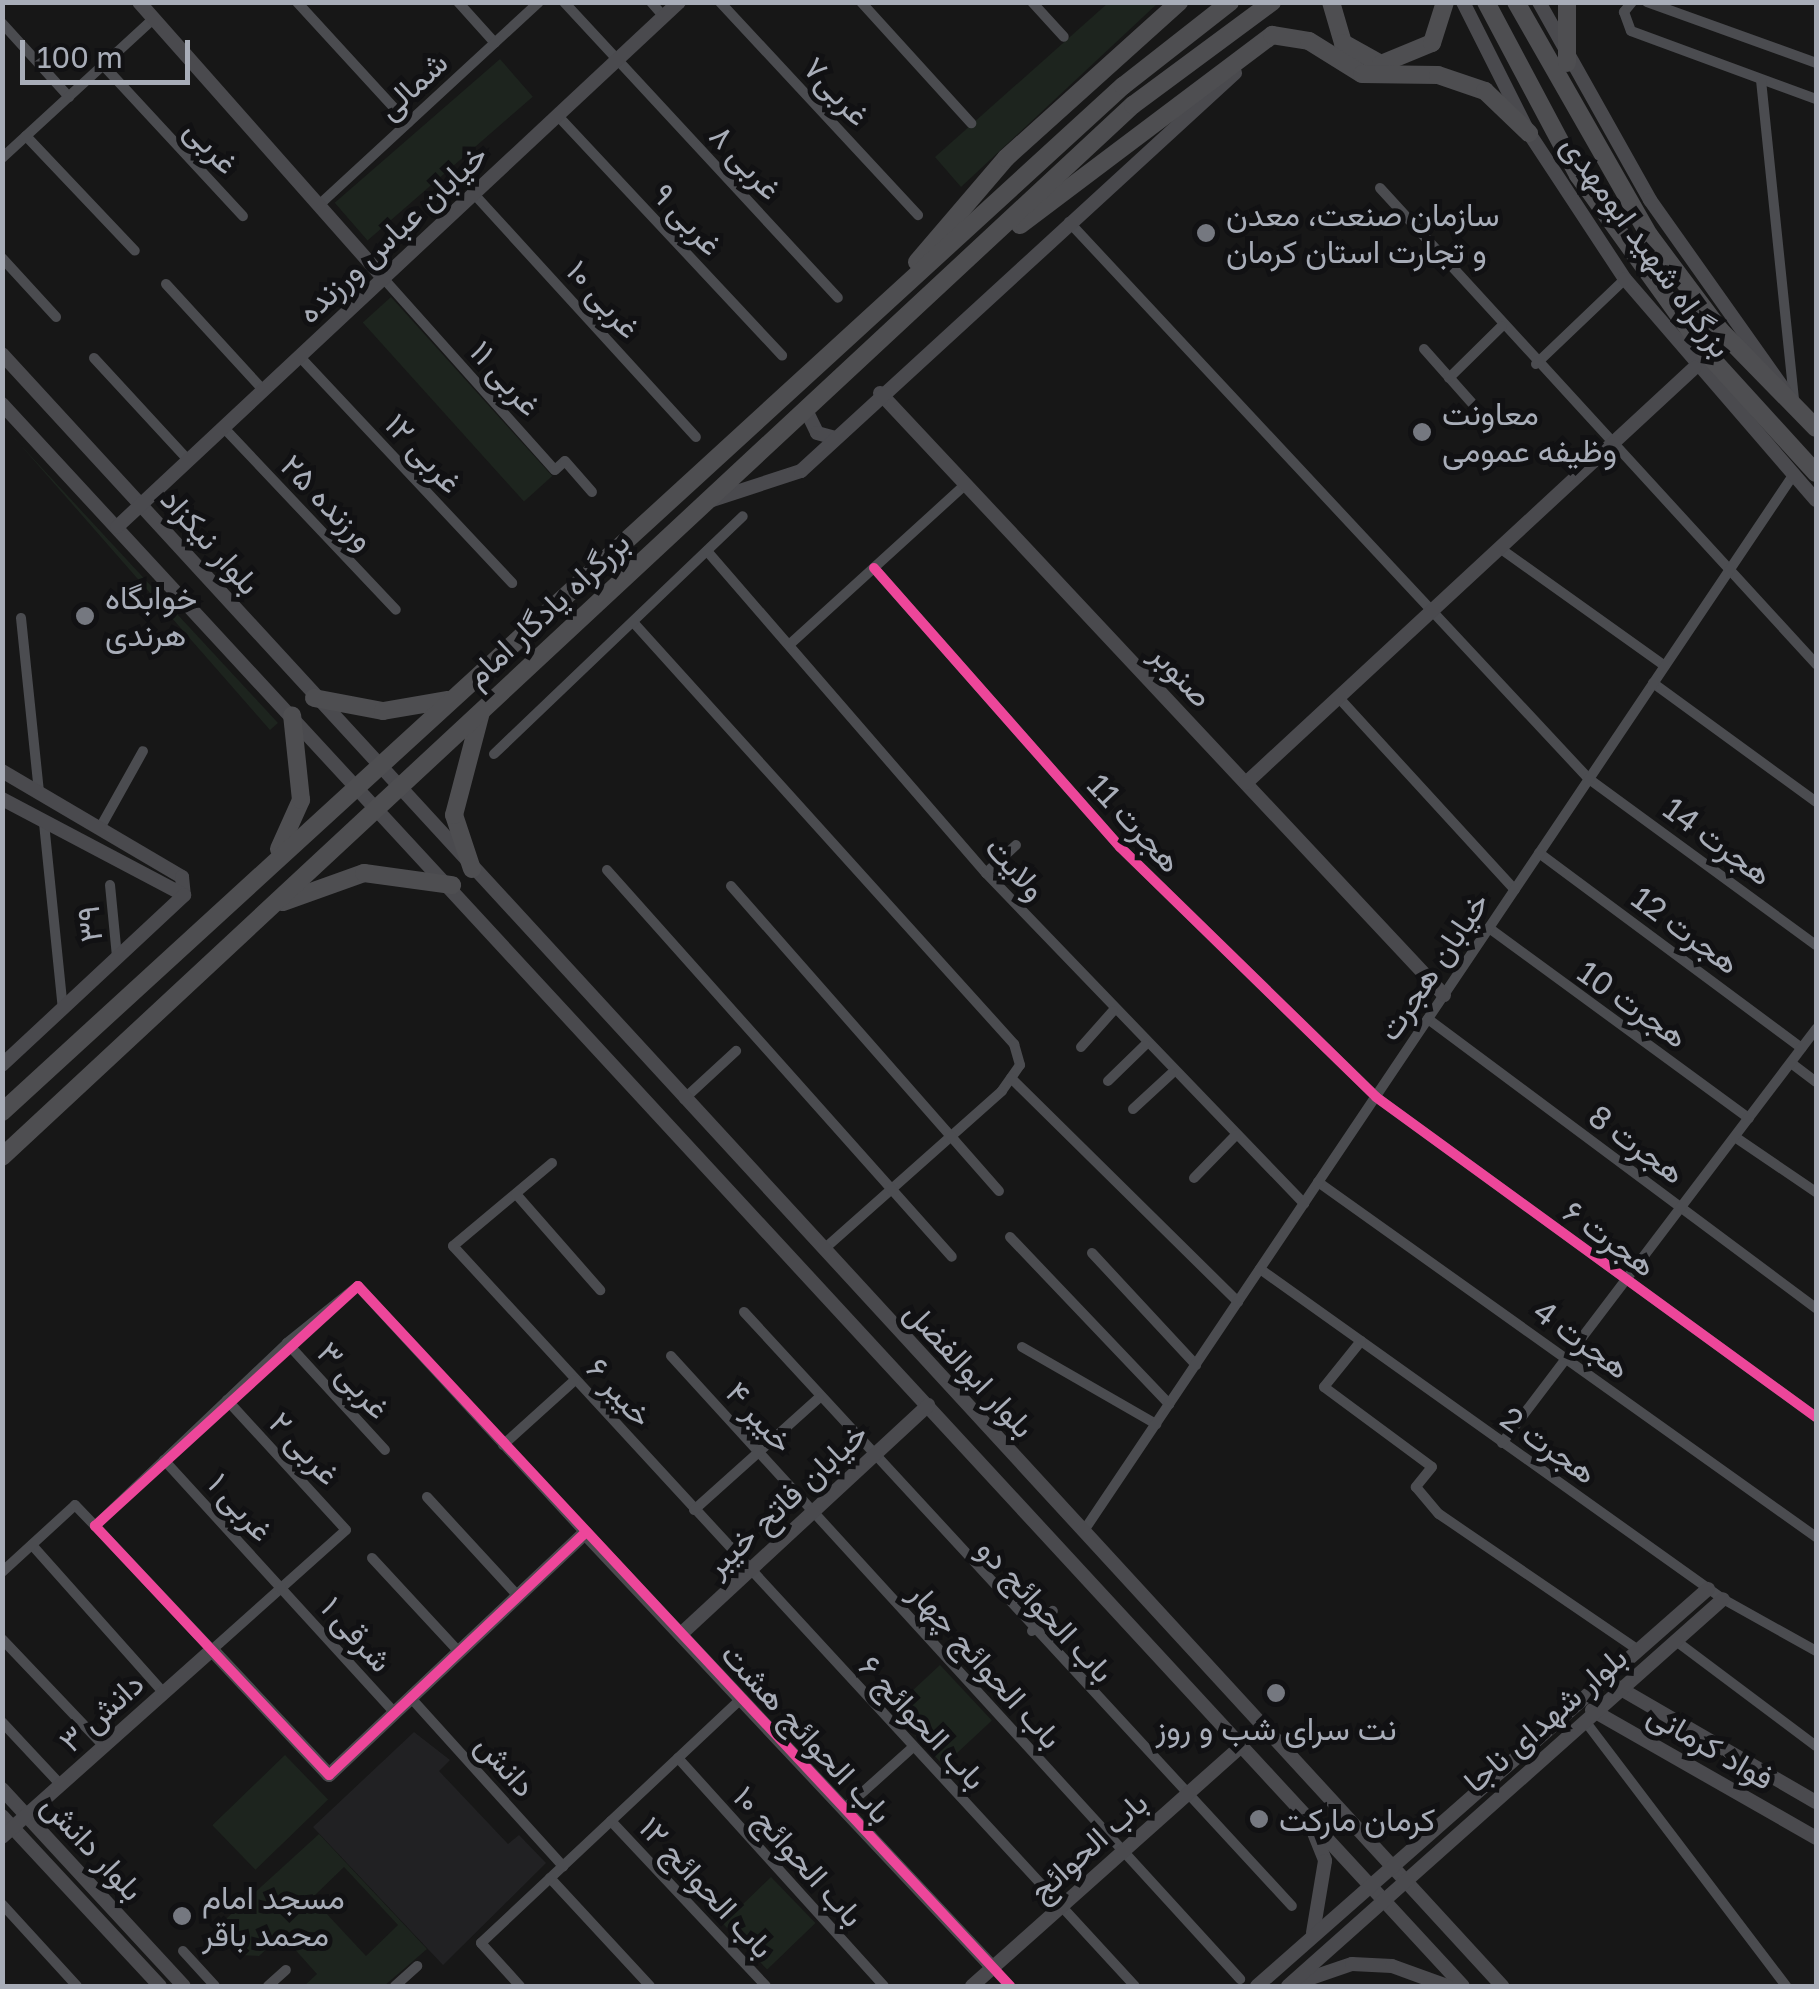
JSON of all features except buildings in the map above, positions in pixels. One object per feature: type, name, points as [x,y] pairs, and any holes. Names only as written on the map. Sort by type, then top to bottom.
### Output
[{"type":"highway","points":[[895,292],[1006,158],[1179,2]]},
{"type":"highway","name":"بزرگراه یادگار امام","points":[[6,1105],[1122,86],[1230,2]]},
{"type":"highway","name":"بزرگراه یادگار امام","points":[[2,1157],[481,710],[990,244],[1133,105],[1272,2]]},
{"type":"highway","points":[[1331,2],[1343,43],[1382,64],[1432,43],[1445,2]]},
{"type":"highway","name":"بزرگراه شهید ابومهدی","points":[[1486,2],[1578,175],[1703,349],[1816,472]]},
{"type":"highway","name":"بزرگراه شهید ابومهدی","points":[[1516,2],[1649,235],[1720,330],[1816,426]]},
{"type":"highway","points":[[1567,2],[1568,63]]},
{"type":"highway","points":[[990,244],[1272,36],[1309,41],[1362,74],[1438,76],[1485,92],[1529,134]]},
{"type":"highway","points":[[314,698],[384,711],[454,699]]},
{"type":"highway","points":[[472,869],[454,815],[481,710]]},
{"type":"highway","points":[[276,855],[301,800],[292,715]]},
{"type":"highway","points":[[269,908],[364,873],[452,886]]},
{"type":"street","points":[[139,2],[384,278]]},
{"type":"street","points":[[297,2],[408,124]]},
{"type":"street","points":[[458,2],[495,43]]},
{"type":"street","name":"شمالی","points":[[319,205],[539,2]]},
{"type":"street","name":"غربی ۸","points":[[564,2],[838,298]]},
{"type":"street","points":[[651,2],[664,16]]},
{"type":"street","name":"خیابان عباس ورزنده","points":[[117,527],[679,2]]},
{"type":"street","name":"غربی۷","points":[[720,2],[918,214]]},
{"type":"street","points":[[861,2],[970,123]]},
{"type":"street","points":[[1032,2],[1064,37]]},
{"type":"street","name":"بزرگراه شهید ابومهدی","points":[[1463,2],[1529,134],[1625,279],[1694,368],[1816,500]]},
{"type":"street","name":"بزرگراه شهید ابومهدی","points":[[1539,2],[1568,63],[1794,408]]},
{"type":"street","points":[[1632,2],[1624,12],[1630,31],[1816,99]]},
{"type":"street","points":[[1648,2],[1816,64]]},
{"type":"street","points":[[2,158],[153,19]]},
{"type":"street","points":[[2,23],[69,97]]},
{"type":"street","name":"غربی","points":[[103,66],[243,216]]},
{"type":"street","points":[[708,501],[800,471],[880,393],[1235,73]]},
{"type":"street","points":[[1761,80],[1794,408]]},
{"type":"street","name":"غربی ۹","points":[[558,116],[782,356]]},
{"type":"street","points":[[26,136],[136,251]]},
{"type":"street","points":[[1380,188],[1611,448],[1816,664]]},
{"type":"street","name":"غربی ۱۰","points":[[474,194],[696,437]]},
{"type":"street","points":[[1581,211],[1640,260]]},
{"type":"street","name":"هجرت 14","points":[[1069,222],[1589,779],[1816,946]]},
{"type":"street","points":[[2,258],[56,316]]},
{"type":"street","name":"غربی ۱۱","points":[[384,278],[555,470],[564,461],[592,492]]},
{"type":"street","points":[[1536,364],[1625,279]]},
{"type":"street","points":[[166,284],[264,391]]},
{"type":"street","points":[[1449,378],[1502,326]]},
{"type":"street","points":[[1424,349],[1472,403]]},
{"type":"street","name":"بلوار نیکزاد","points":[[2,354],[398,789]]},
{"type":"street","name":"غربی ۱۲","points":[[300,357],[512,582]]},
{"type":"street","points":[[94,358],[189,460]]},
{"type":"street","points":[[1246,783],[1694,368]]},
{"type":"street","name":"صنوبر","points":[[880,393],[1444,995]]},
{"type":"street","name":"بلوار نیکزاد","points":[[2,404],[376,808]]},
{"type":"street","points":[[806,410],[817,433],[836,438]]},
{"type":"street","name":"ورزنده ۲۵","points":[[224,428],[396,610]]},
{"type":"street","name":"خیابان هجرت","points":[[1083,1532],[1792,477]]},
{"type":"street","points":[[789,645],[966,485]]},
{"type":"street","points":[[494,754],[744,516]]},
{"type":"street","points":[[1501,549],[1665,666]]},
{"type":"street","name":"ولایت","points":[[706,551],[986,872],[1170,1074],[1304,1204]]},
{"type":"street","name":"هجرت 11","points":[[874,568],[1120,847],[1376,1097]]},
{"type":"street","points":[[20,618],[39,792]]},
{"type":"street","points":[[632,622],[1014,1044],[1020,1064],[1011,1078],[823,1250]]},
{"type":"street","points":[[1654,683],[1816,802]]},
{"type":"street","points":[[1339,698],[1515,890]]},
{"type":"street","points":[[90,850],[143,751]]},
{"type":"street","points":[[2,771],[182,877],[184,896]]},
{"type":"street","name":"بلوار ابوالفضل","points":[[398,789],[1502,1986]]},
{"type":"street","points":[[2,799],[90,850],[184,896]]},
{"type":"street","name":"بلوار ابوالفضل","points":[[376,808],[1463,1986]]},
{"type":"street","points":[[44,823],[63,1009]]},
{"type":"street","points":[[986,872],[1016,845]]},
{"type":"street","name":"هجرت 12","points":[[1540,853],[1802,1048]]},
{"type":"street","points":[[606,870],[952,1257]]},
{"type":"street","name":"۳۹","points":[[110,885],[117,958]]},
{"type":"street","points":[[731,886],[999,1190]]},
{"type":"street","points":[[2,1065],[184,896]]},
{"type":"street","name":"هجرت 10","points":[[1489,928],[1749,1118]]},
{"type":"street","points":[[1081,1047],[1113,1011]]},
{"type":"street","name":"هجرت 8","points":[[1428,1020],[1816,1308]]},
{"type":"street","points":[[1502,1443],[1816,1029]]},
{"type":"street","points":[[1108,1081],[1146,1045]]},
{"type":"street","points":[[684,1099],[736,1051]]},
{"type":"street","points":[[1791,1063],[1816,1082]]},
{"type":"street","points":[[1133,1109],[1170,1074]]},
{"type":"street","points":[[1011,1078],[1238,1302]]},
{"type":"street","name":"هجرت ۶","points":[[1376,1097],[1816,1418]]},
{"type":"street","points":[[694,1149],[713,1131]]},
{"type":"street","points":[[1194,1178],[1236,1136]]},
{"type":"street","points":[[1735,1136],[1816,1192]]},
{"type":"street","points":[[552,1163],[516,1194],[600,1290]]},
{"type":"street","name":"هجرت 4","points":[[1318,1182],[1816,1536]]},
{"type":"street","name":"خیبر ۶","points":[[516,1194],[454,1246],[749,1571]]},
{"type":"street","points":[[1010,1237],[1170,1404]]},
{"type":"street","points":[[1092,1253],[1196,1364]]},
{"type":"street","name":"هجرت 2","points":[[1260,1269],[1723,1600],[1816,1651]]},
{"type":"street","points":[[2,1572],[74,1505],[330,1775],[585,1532],[358,1286],[287,1343],[95,1526]]},
{"type":"street","name":"باب الحوائج دو","points":[[744,1312],[1184,1796],[1292,1906]]},
{"type":"street","points":[[1361,1342],[1324,1388],[1432,1466],[1416,1488],[1440,1514],[1638,1650]]},
{"type":"street","name":"۳ غربی","points":[[287,1343],[384,1450]]},
{"type":"street","points":[[1022,1347],[1156,1424]]},
{"type":"street","name":"خیبر ۴","points":[[671,1356],[812,1512]]},
{"type":"street","points":[[503,1445],[575,1380]]},
{"type":"street","points":[[694,1510],[819,1398]]},
{"type":"street","name":"۲ غربی","points":[[227,1400],[346,1530],[281,1588]]},
{"type":"street","name":"خیابان فاتح خیبر","points":[[680,1634],[928,1405]]},
{"type":"street","name":"۱ غربی","points":[[164,1460],[281,1588]]},
{"type":"street","points":[[427,1497],[518,1596]]},
{"type":"street","name":"باب الحوائج چهار","points":[[812,1512],[1240,1979]]},
{"type":"street","name":"باب الحوائج هشت","points":[[585,1532],[993,1968]]},
{"type":"street","points":[[32,1545],[164,1693]]},
{"type":"street","points":[[372,1558],[459,1652]]},
{"type":"street","name":"باب الحوائج ۶","points":[[749,1571],[1136,1986]]},
{"type":"street","points":[[212,1650],[281,1588]]},
{"type":"street","name":"۱ شرقی","points":[[281,1588],[395,1713]]},
{"type":"street","name":"بلوار شهدای ناجا","points":[[1257,1986],[1708,1589]]},
{"type":"street","name":"بلوار شهدای ناجا","points":[[1289,1986],[1723,1600]]},
{"type":"street","points":[[1032,1631],[1053,1611]]},
{"type":"street","points":[[2,1639],[104,1746]]},
{"type":"street","points":[[1676,1641],[1816,1746]]},
{"type":"street","name":"دانش ۳","points":[[6,1827],[27,1816],[212,1650]]},
{"type":"street","name":"فواد کرمانی","points":[[1604,1679],[1816,1802]]},
{"type":"street","name":"دانش","points":[[411,1698],[563,1866]]},
{"type":"street","points":[[518,1986],[481,1944],[741,1698]]},
{"type":"street","name":"فواد کرمانی","points":[[1578,1702],[1590,1716],[1816,1838]]},
{"type":"street","points":[[1590,1716],[1786,1986]]},
{"type":"street","points":[[2,1722],[61,1785]]},
{"type":"street","name":"باب الحوائج","points":[[972,1986],[1242,1746]]},
{"type":"street","points":[[844,1809],[913,1747]]},
{"type":"street","name":"باب الحوائج ۱۰","points":[[678,1758],[884,1986]]},
{"type":"street","name":"بلوار دانش","points":[[2,1789],[184,1986]]},
{"type":"street","points":[[1308,1818],[1325,1861],[1312,1936]]},
{"type":"street","name":"باب الحوائج ۱۲","points":[[611,1821],[766,1986]]},
{"type":"street","name":"بلوار دانش","points":[[6,1827],[160,1986]]},
{"type":"street","points":[[550,1878],[650,1986]]},
{"type":"street","points":[[2,1904],[78,1986]]},
{"type":"street","points":[[182,1951],[214,1986]]},
{"type":"street","points":[[1289,1986],[1352,1964],[1392,1966],[1447,1986]]},
{"type":"street","points":[[395,1986],[417,1966]]},
{"type":"street","points":[[993,1968],[1010,1986]]},
{"type":"street","points":[[268,1986],[286,1970]]},
{"type":"shaded area","points":[[1108,3],[1158,3],[961,187],[935,157]]},
{"type":"shaded area","points":[[500,59],[533,97],[368,240],[335,203]]},
{"type":"shaded area","points":[[391,297],[552,476],[524,502],[363,322]]},
{"type":"shaded area","points":[[20,444],[278,723],[270,730]]},
{"type":"shaded area","points":[[940,1665],[992,1721],[944,1766],[892,1710]]},
{"type":"shaded area","points":[[414,1732],[450,1760],[439,1771],[508,1844],[519,1835],[546,1863],[443,1965],[313,1827]]},
{"type":"shaded area","points":[[285,1755],[328,1800],[255,1870],[212,1825]]},
{"type":"shaded area","points":[[319,1834],[427,1949],[384,1986],[304,1986],[317,1974],[282,1935],[259,1956],[239,1955],[216,1928]],"holes":[[[344,1867],[398,1925],[366,1956],[312,1898]]]},
{"type":"shaded area","points":[[771,1877],[815,1923],[767,1970],[723,1924]]},
{"type":"cycle path","points":[[874,568],[1120,847],[1376,1097],[1816,1417]]},
{"type":"cycle path","points":[[585,1533],[329,1775],[95,1526],[358,1286],[1010,1986]]},
{"type":"place","name":"سازمان صنعت، معدن و تجارت استان کرمان","points":[[1206,233]]},
{"type":"place","name":"معاونت وظیفه عمومی","points":[[1422,432]]},
{"type":"place","name":"خوابگاه هرندی","points":[[85,616]]},
{"type":"place","name":"نت سرای شب و روز","points":[[1276,1693]]},
{"type":"place","name":"کرمان مارکت","points":[[1259,1819]]},
{"type":"place","name":"مسجد امام محمد باقر","points":[[182,1916]]}]
